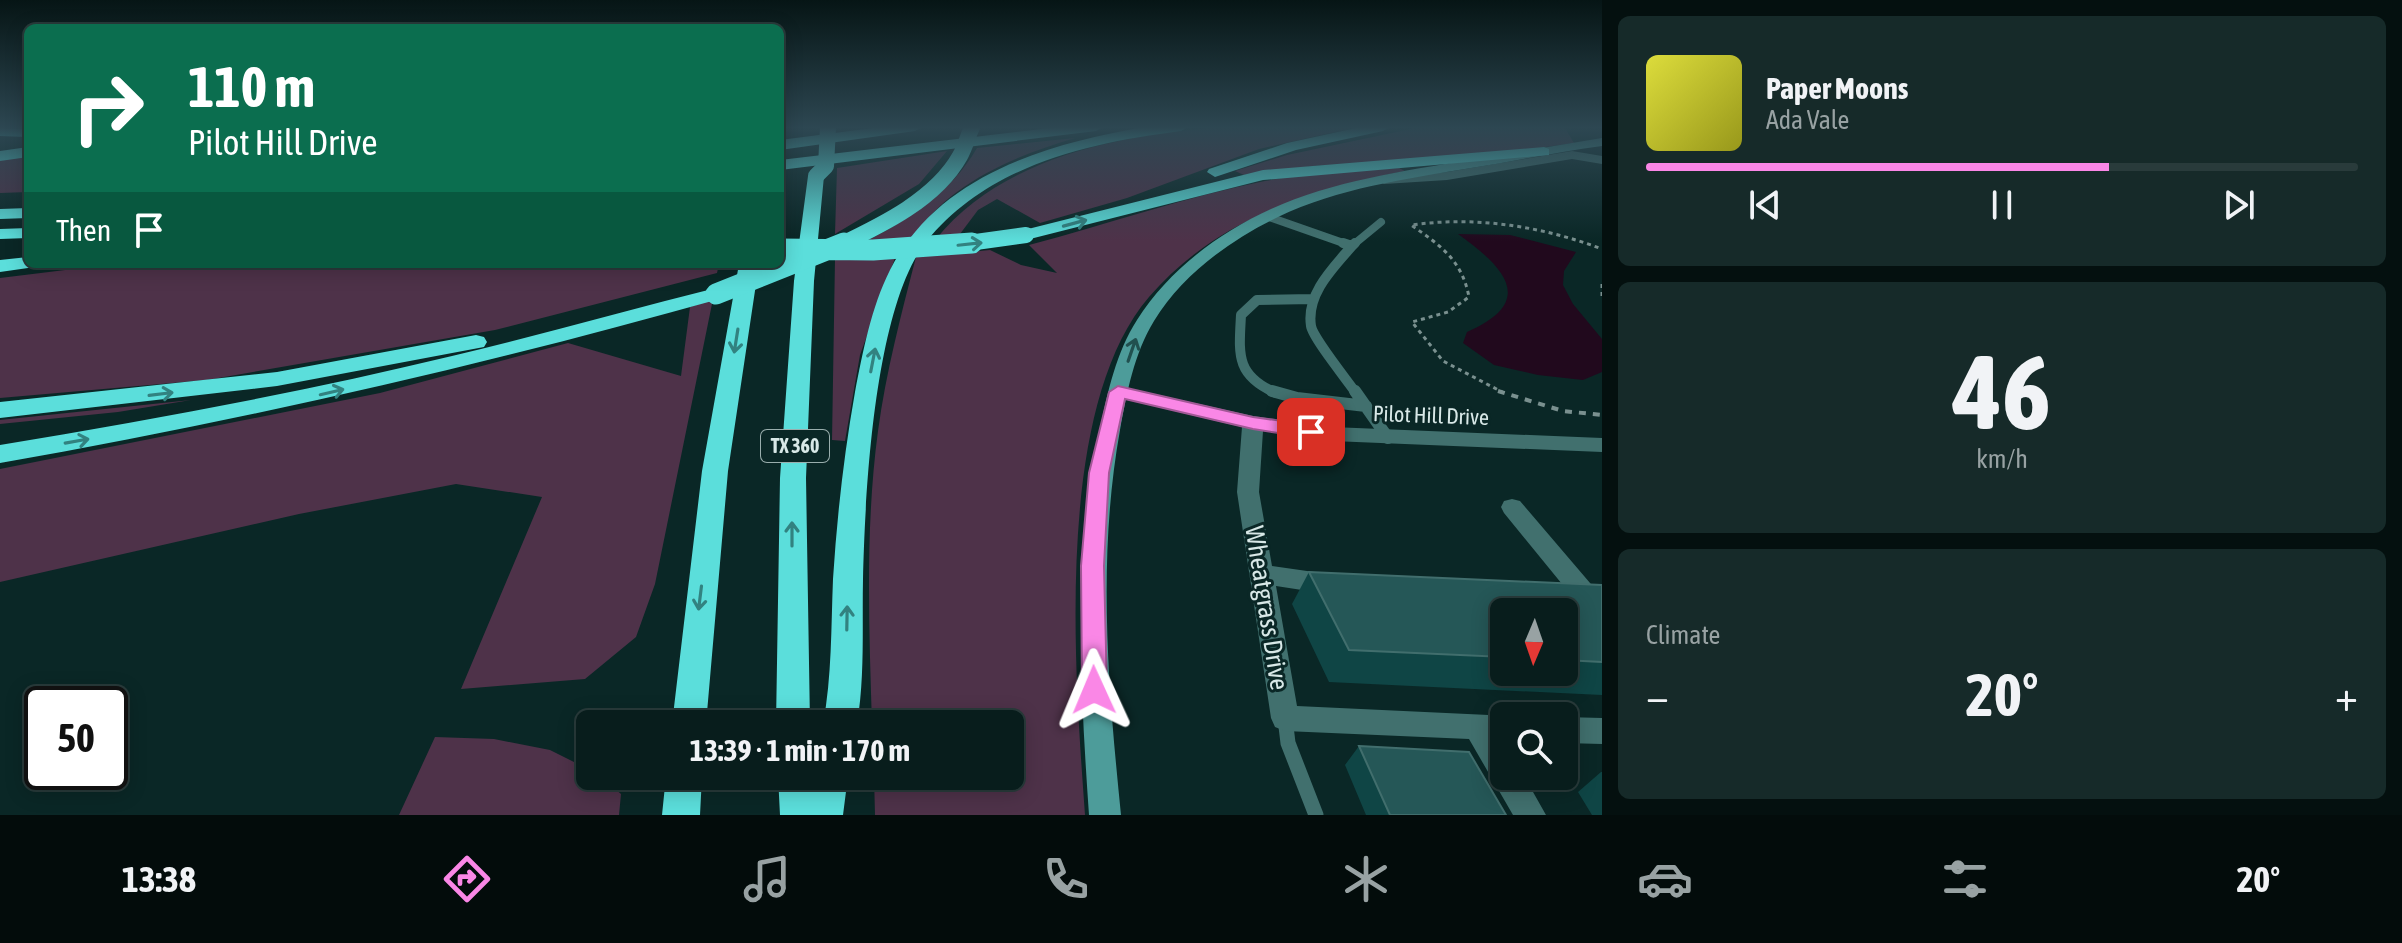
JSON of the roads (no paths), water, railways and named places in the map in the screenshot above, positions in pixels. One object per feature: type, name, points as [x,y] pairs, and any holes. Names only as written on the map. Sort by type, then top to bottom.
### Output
[{"type":"highway","name":"TX 360","points":[[793,710],[793,478],[804,281],[815,165]]},
{"type":"highway","points":[[815,186],[826,165]]},
{"type":"highway","points":[[0,454],[317,395],[590,323],[716,294],[790,268],[876,226],[930,191],[955,165]]},
{"type":"highway","points":[[842,710],[854,483],[874,352],[886,306],[900,267],[919,238],[943,213],[1004,173],[1026,165]]},
{"type":"highway","points":[[1124,208],[1240,165]]},
{"type":"highway","points":[[784,249],[879,251],[938,248],[1026,235],[1273,173],[1376,165]]},
{"type":"highway","points":[[0,203],[24,202]]},
{"type":"highway","points":[[0,214],[24,213]]},
{"type":"highway","points":[[0,224],[24,223]]},
{"type":"highway","points":[[0,234],[24,233]]},
{"type":"highway","points":[[0,266],[24,263]]},
{"type":"highway","points":[[690,710],[715,471],[748,268]]},
{"type":"highway","points":[[0,410],[277,379],[590,323]]},
{"type":"highway","points":[[681,815],[683,790]]},
{"type":"highway","points":[[797,790],[799,815]]},
{"type":"highway","points":[[824,815],[828,790]]},
{"type":"main road","points":[[1105,815],[1094,690],[1093,566],[1099,473],[1118,392],[1136,338],[1168,290],[1206,254],[1269,217],[1304,202],[1384,180],[1470,165]]},
{"type":"street","points":[[1384,180],[1447,176],[1512,165]]},
{"type":"street","name":"Pilot Hill Drive","points":[[1118,392],[1253,423],[1332,434],[1599,448]]},
{"type":"street","name":"Wheatgrass Drive","points":[[1253,423],[1248,492],[1285,718],[1490,727]]},
{"type":"street","points":[[1512,507],[1595,607]]},
{"type":"street","points":[[1260,574],[1318,584],[1350,585]]},
{"type":"street","points":[[1556,596],[1595,607]]},
{"type":"street","points":[[1578,730],[1602,731]]},
{"type":"street","points":[[1515,790],[1530,815]]},
{"type":"lane","points":[[1269,217],[1352,246]]},
{"type":"lane","points":[[1381,222],[1367,231],[1329,272],[1313,299],[1311,328],[1388,438]]},
{"type":"lane","points":[[1313,299],[1257,300],[1241,315],[1240,363],[1257,385],[1289,396],[1366,406]]},
{"type":"lane","points":[[1285,718],[1288,743],[1316,815]]}]
